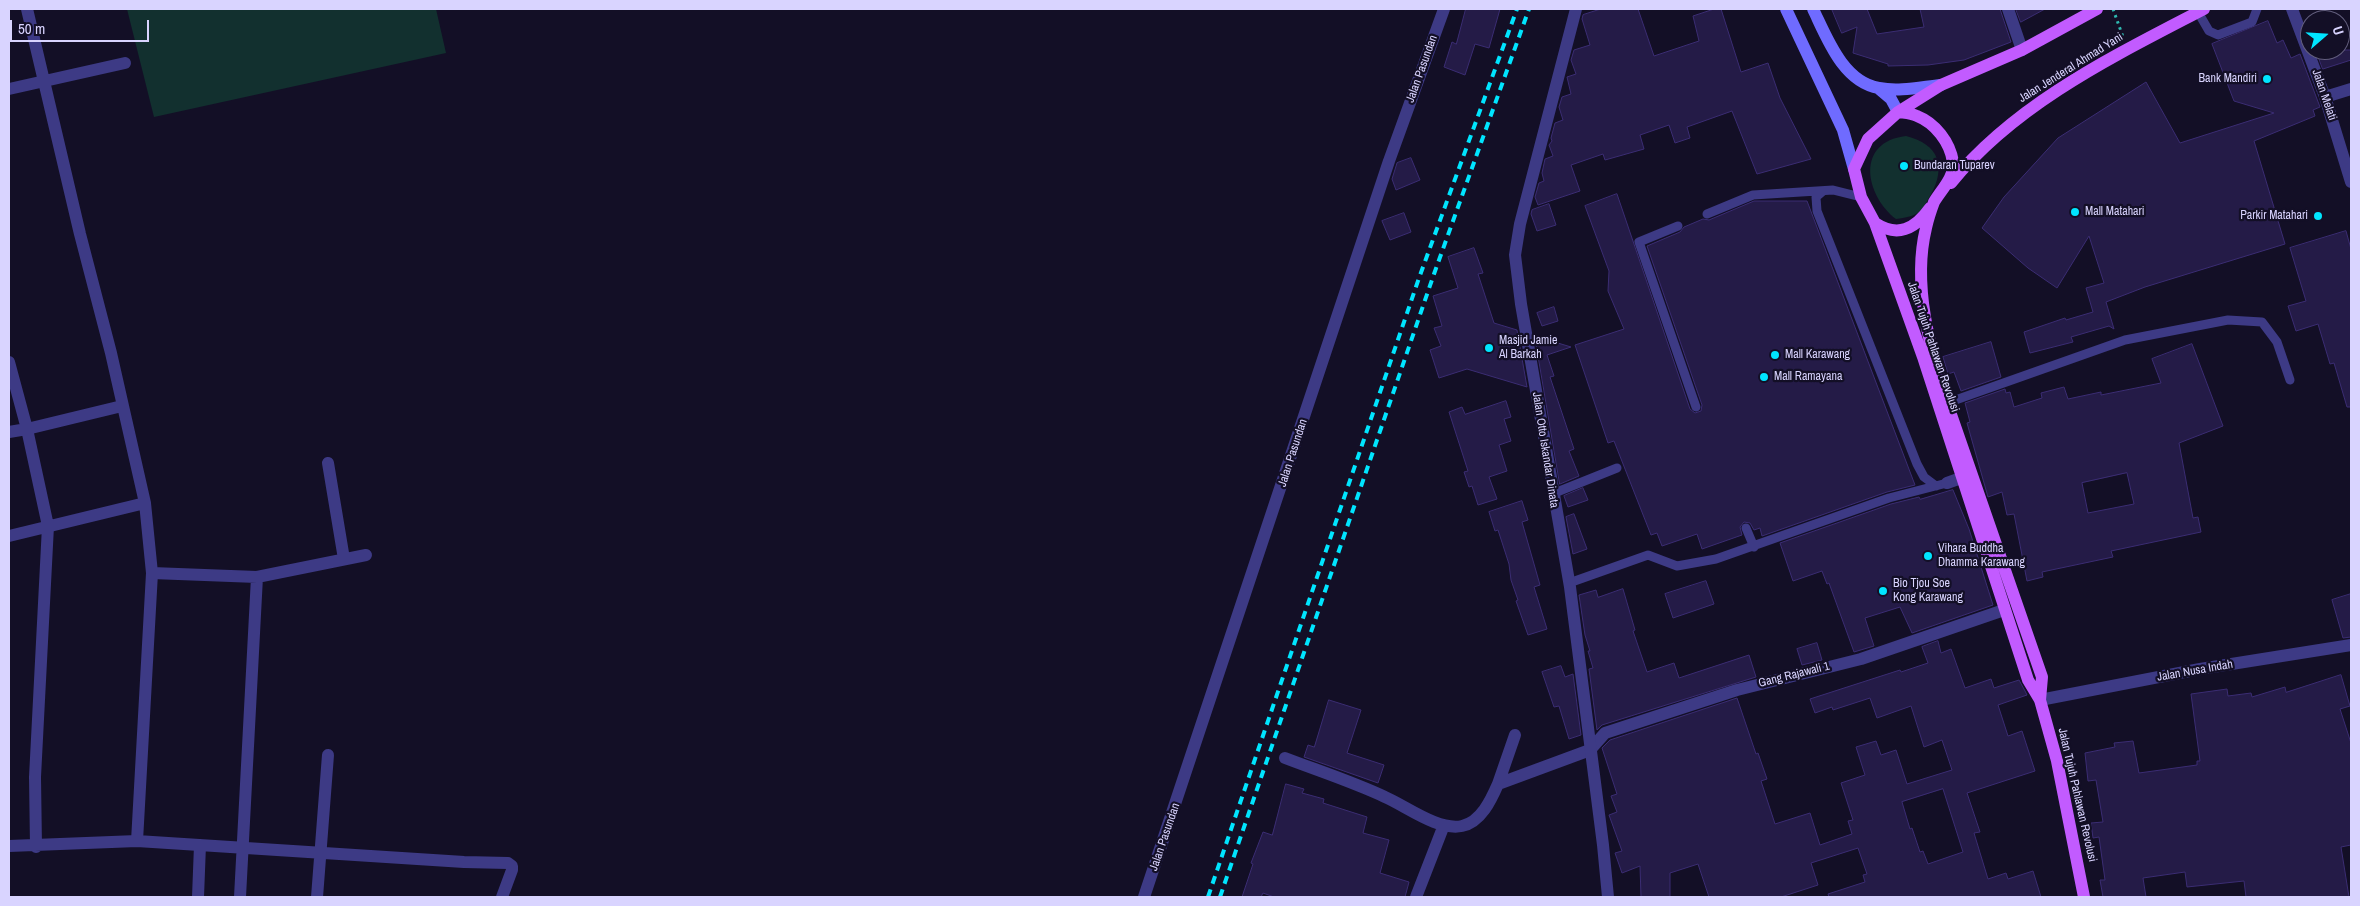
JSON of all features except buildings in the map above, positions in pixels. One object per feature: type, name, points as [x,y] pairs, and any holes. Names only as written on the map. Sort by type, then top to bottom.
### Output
[{"type":"main road","name":"Jalan Tujuh Pahlawan Revolusi","points":[[1786,9],[1844,130],[1861,197],[1875,223],[1923,357],[2004,610],[2028,680],[2040,700],[2057,761],[2084,897]]},
{"type":"main road","points":[[1813,9],[1842,64],[1858,79],[1878,88],[1891,100],[1898,112]]},
{"type":"main road","points":[[1854,169],[1868,139],[1898,112],[1941,85],[2022,50],[2097,9]]},
{"type":"main road","name":"Jalan Jenderal Ahmad Yani","points":[[1875,223],[1887,232],[1902,231],[1924,216],[1982,149],[2029,109],[2127,49],[2201,10]]},
{"type":"main road","points":[[1878,88],[1904,89],[1941,85]]},
{"type":"main road","points":[[1898,112],[1916,115],[1937,130],[1946,141],[1952,161],[1952,173],[1933,204]]},
{"type":"main road","name":"Jalan Tujuh Pahlawan Revolusi","points":[[1933,204],[1923,244],[1924,306],[1933,357],[1947,403],[2042,677],[2040,700]]},
{"type":"street","points":[[27,9],[145,503],[152,573],[137,840]]},
{"type":"street","name":"Jalan Pasundan","points":[[1144,897],[1389,161],[1444,9]]},
{"type":"street","name":"Jalan Otto Iskandar Dinata","points":[[1576,9],[1520,224],[1515,255],[1521,304],[1552,494],[1569,583],[1608,897]]},
{"type":"street","points":[[2008,9],[2022,50]]},
{"type":"street","name":"Jalan Melati","points":[[2292,9],[2325,97],[2351,182]]},
{"type":"street","points":[[9,89],[125,63]]},
{"type":"street","points":[[2325,97],[2351,89]]},
{"type":"street","points":[[9,362],[27,428],[48,526],[35,777],[36,846]]},
{"type":"street","points":[[9,432],[122,406]]},
{"type":"street","points":[[328,463],[344,559]]},
{"type":"street","points":[[1942,485],[1961,478]]},
{"type":"street","points":[[9,536],[145,503]]},
{"type":"street","points":[[152,573],[257,576],[366,555]]},
{"type":"street","points":[[240,897],[257,576]]},
{"type":"street","name":"Gang Rajawali 1","points":[[1590,750],[1605,733],[1737,690],[1861,659],[2004,610]]},
{"type":"street","name":"Jalan Nusa Indah","points":[[2040,700],[2200,669],[2351,648]]},
{"type":"street","points":[[1286,758],[1386,797],[1444,825],[1461,826],[1474,822],[1493,796],[1515,735]]},
{"type":"street","points":[[1498,784],[1590,750]]},
{"type":"street","points":[[317,897],[328,755]]},
{"type":"street","points":[[1416,897],[1444,825]]},
{"type":"street","points":[[9,846],[137,840],[464,862],[508,863],[512,866],[512,870],[502,897]]},
{"type":"street","points":[[198,897],[200,845]]},
{"type":"lane","points":[[2201,10],[2209,32],[2218,36],[2252,22],[2257,9]]},
{"type":"lane","points":[[1755,189],[1794,188],[1804,193]]},
{"type":"lane","points":[[1707,214],[1753,195],[1833,190],[1861,197]]},
{"type":"lane","points":[[1823,191],[1816,197],[1817,211],[1917,464],[1924,477],[1942,485]]},
{"type":"lane","points":[[1678,226],[1639,242],[1696,407]]},
{"type":"lane","points":[[1947,403],[2125,340],[2228,320],[2262,322],[2277,342],[2290,380]]},
{"type":"lane","points":[[1552,494],[1617,468]]},
{"type":"lane","points":[[1569,583],[1648,555],[1677,566],[1716,559],[1889,498],[1942,485]]},
{"type":"lane","points":[[1746,528],[1754,547]]},
{"type":"path","points":[[2113,9],[2127,49]]},
{"type":"green space","points":[[127,9],[436,9],[446,53],[154,117]]},
{"type":"green space","points":[[1906,136],[1926,145],[1933,151],[1939,166],[1938,176],[1930,196],[1921,210],[1911,216],[1896,219],[1885,209],[1877,197],[1870,171],[1872,159],[1879,148],[1890,140]]},
{"type":"railway","points":[[1208,897],[1419,278],[1517,9]]},
{"type":"railway","points":[[1220,897],[1434,274],[1529,9]]},
{"type":"place","name":"Bank Mandiri","points":[[2267,79]]},
{"type":"place","name":"Bundaran Tuparev","points":[[1904,166]]},
{"type":"place","name":"Mall Matahari","points":[[2075,212]]},
{"type":"place","name":"Parkir Matahari","points":[[2318,216]]},
{"type":"place","name":"Masjid Jamie Al Barkah","points":[[1489,348]]},
{"type":"place","name":"Mall Karawang","points":[[1775,355]]},
{"type":"place","name":"Mall Ramayana","points":[[1764,377]]},
{"type":"place","name":"Vihara Buddha Dhamma Karawang","points":[[1928,556]]},
{"type":"place","name":"Bio Tjou Soe Kong Karawang","points":[[1883,591]]}]
